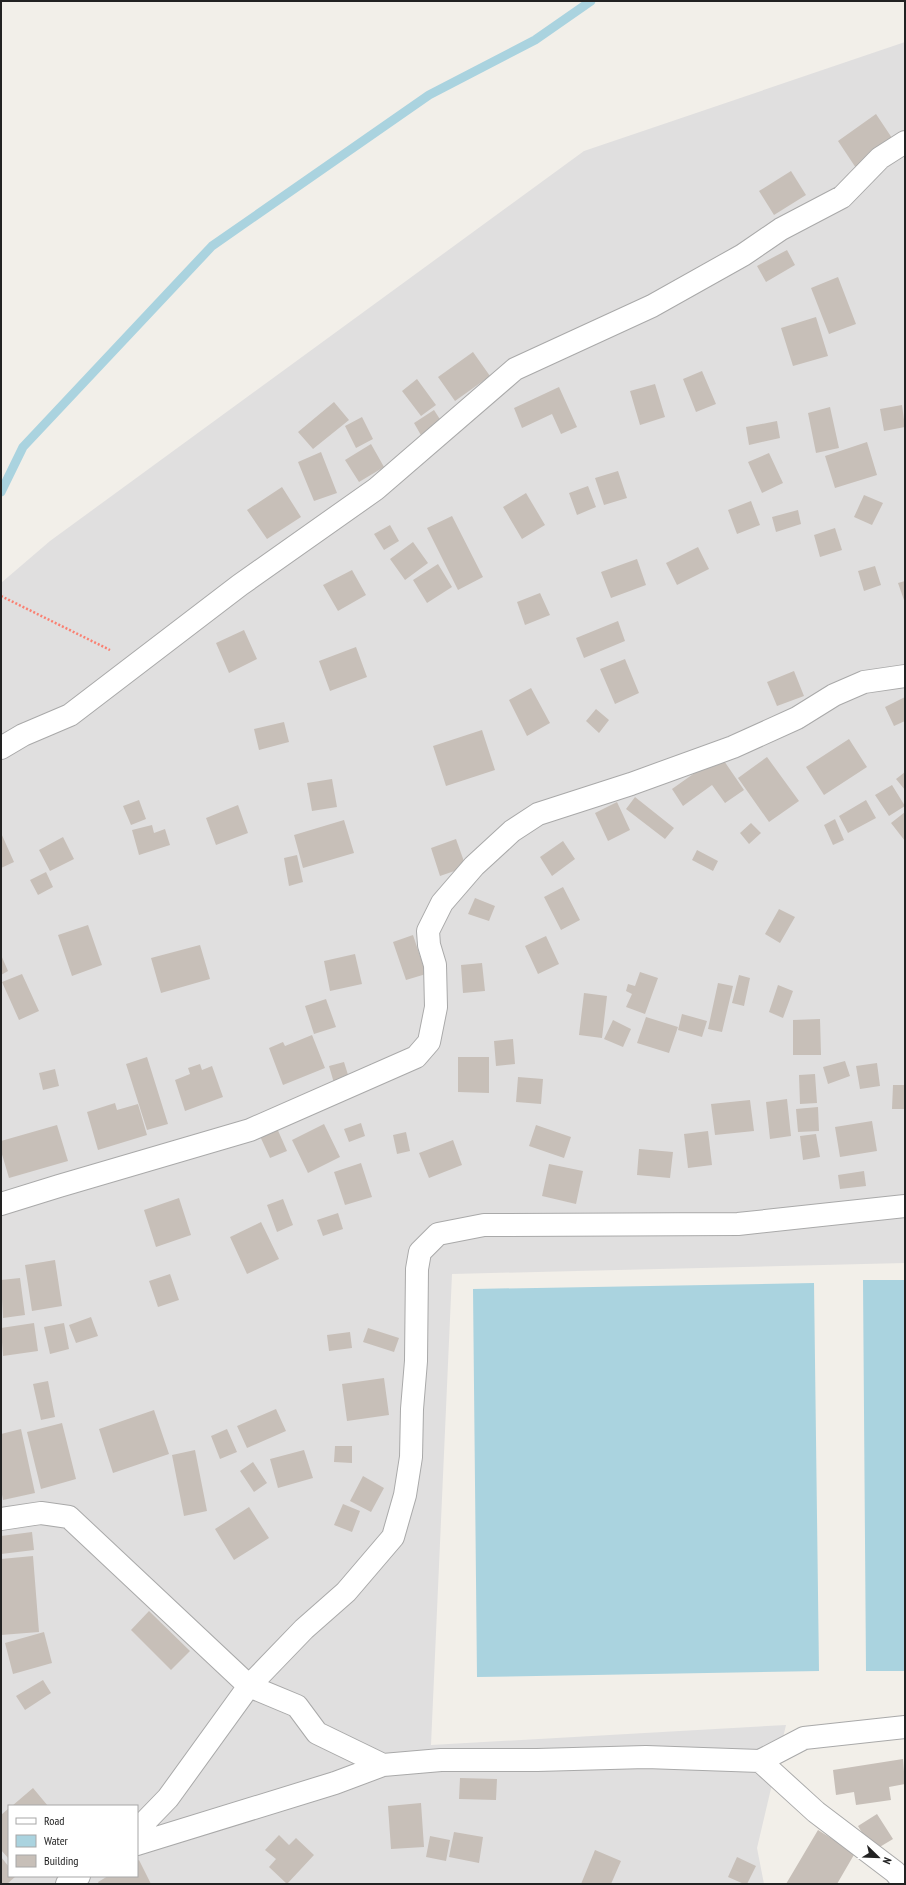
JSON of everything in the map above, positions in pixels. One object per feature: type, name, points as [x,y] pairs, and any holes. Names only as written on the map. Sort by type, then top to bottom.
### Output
[{"type":"street","points":[[1,748],[23,735],[70,715],[240,584],[376,489],[515,369],[652,306],[743,255],[781,229],[842,197],[880,158],[905,142]]},
{"type":"street","points":[[1,1204],[250,1130],[416,1057],[428,1042],[436,1007],[435,965],[429,945],[428,931],[442,903],[474,866],[512,831],[538,814],[631,784],[733,747],[797,718],[834,694],[864,682],[905,676]]},
{"type":"street","points":[[138,1829],[168,1798],[249,1686],[304,1630],[346,1592],[392,1537],[404,1495],[411,1457],[412,1409],[416,1361],[417,1270],[420,1252],[438,1234],[484,1225],[738,1224],[905,1206]]},
{"type":"street","points":[[1,1519],[41,1514],[69,1517],[249,1686],[297,1706],[317,1733],[383,1765]]},
{"type":"street","points":[[138,1844],[335,1783],[383,1765],[441,1760],[537,1760],[646,1757],[760,1761],[804,1738],[905,1727]]},
{"type":"street","points":[[760,1761],[816,1812],[895,1872],[904,1884]]},
{"type":"street","points":[[66,1884],[77,1877]]},
{"type":"path","points":[[1,596],[138,664]]},
{"type":"shaded area","points":[[905,42],[905,1263],[452,1274],[431,1745],[786,1725],[757,1848],[764,1884],[1,1884],[1,583],[50,541],[584,151]]},
{"type":"water","points":[[863,1280],[905,1280],[905,1671],[866,1671]]},
{"type":"water","points":[[814,1283],[819,1671],[477,1677],[473,1289]]},
{"type":"building","points":[[876,114],[894,141],[856,168],[838,141]]},
{"type":"building","points":[[791,171],[806,195],[774,215],[759,191]]},
{"type":"building","points":[[787,250],[795,265],[766,282],[757,266]]},
{"type":"building","points":[[838,277],[856,324],[829,334],[811,288]]},
{"type":"building","points":[[816,317],[828,356],[793,366],[781,328]]},
{"type":"building","points":[[473,352],[490,376],[455,401],[438,377]]},
{"type":"building","points":[[702,371],[716,404],[696,412],[683,379]]},
{"type":"building","points":[[417,379],[436,405],[421,416],[402,391]]},
{"type":"building","points":[[655,384],[665,417],[640,425],[630,391]]},
{"type":"building","points":[[559,387],[577,427],[561,434],[552,414],[522,428],[514,408]]},
{"type":"building","points":[[334,402],[349,420],[313,449],[298,432]]},
{"type":"building","points":[[902,405],[905,427],[884,431],[880,409]]},
{"type":"building","points":[[830,407],[839,448],[816,453],[808,413]]},
{"type":"building","points":[[434,410],[443,424],[422,437],[414,423]]},
{"type":"building","points":[[362,417],[373,439],[356,448],[345,426]]},
{"type":"building","points":[[777,421],[780,438],[749,445],[746,427]]},
{"type":"building","points":[[867,442],[877,475],[835,488],[825,456]]},
{"type":"building","points":[[371,444],[384,467],[359,482],[345,460]]},
{"type":"building","points":[[321,452],[337,493],[314,501],[298,462]]},
{"type":"building","points":[[769,453],[783,483],[762,493],[748,462]]},
{"type":"building","points":[[618,471],[627,498],[604,505],[595,478]]},
{"type":"building","points":[[588,486],[596,507],[577,515],[569,493]]},
{"type":"building","points":[[282,487],[301,517],[267,539],[247,510]]},
{"type":"building","points":[[526,493],[545,525],[522,539],[503,507]]},
{"type":"building","points":[[864,495],[883,503],[872,525],[854,517]]},
{"type":"building","points":[[751,501],[760,525],[737,534],[728,510]]},
{"type":"building","points":[[798,510],[801,524],[776,532],[772,517]]},
{"type":"building","points":[[452,516],[483,577],[458,590],[427,528]]},
{"type":"building","points":[[390,525],[399,541],[384,550],[374,534]]},
{"type":"building","points":[[835,528],[842,550],[820,557],[814,535]]},
{"type":"building","points":[[413,542],[428,563],[405,580],[390,559]]},
{"type":"building","points":[[698,547],[709,569],[677,585],[666,563]]},
{"type":"building","points":[[637,559],[646,585],[611,598],[601,572]]},
{"type":"building","points":[[438,564],[452,587],[427,603],[413,580]]},
{"type":"building","points":[[875,566],[881,585],[864,591],[858,571]]},
{"type":"building","points":[[352,570],[366,595],[338,611],[323,585]]},
{"type":"building","points":[[905,581],[905,603],[898,583]]},
{"type":"building","points":[[540,593],[550,615],[525,625],[517,602]]},
{"type":"building","points":[[618,621],[625,641],[584,658],[576,638]]},
{"type":"building","points":[[244,630],[257,659],[229,673],[216,643]]},
{"type":"building","points":[[356,647],[367,677],[330,691],[319,661]]},
{"type":"building","points":[[625,659],[639,693],[615,704],[600,669]]},
{"type":"building","points":[[794,671],[804,696],[777,706],[767,682]]},
{"type":"building","points":[[531,688],[550,723],[527,736],[509,700]]},
{"type":"building","points":[[905,697],[905,721],[894,726],[885,707]]},
{"type":"building","points":[[596,709],[609,720],[599,733],[586,721]]},
{"type":"building","points":[[284,722],[289,742],[259,750],[254,729]]},
{"type":"building","points":[[482,730],[495,770],[446,786],[433,746]]},
{"type":"building","points":[[849,739],[867,767],[824,795],[806,767]]},
{"type":"building","points":[[720,755],[744,790],[725,803],[712,785],[683,806],[672,789]]},
{"type":"building","points":[[767,757],[799,801],[769,822],[738,778]]},
{"type":"building","points":[[905,772],[905,790],[896,779]]},
{"type":"building","points":[[332,779],[337,807],[312,811],[307,783]]},
{"type":"building","points":[[892,785],[905,806],[889,816],[875,795]]},
{"type":"building","points":[[635,797],[674,828],[665,839],[626,809]]},
{"type":"building","points":[[139,800],[146,819],[131,825],[123,806]]},
{"type":"building","points":[[866,800],[876,818],[848,833],[839,816]]},
{"type":"building","points":[[617,802],[630,830],[608,841],[595,813]]},
{"type":"building","points":[[238,805],[248,833],[216,845],[206,818]]},
{"type":"building","points":[[905,812],[905,841],[891,823]]},
{"type":"building","points":[[835,819],[844,840],[833,845],[824,825]]},
{"type":"building","points":[[344,820],[354,853],[303,868],[294,835]]},
{"type":"building","points":[[751,823],[761,833],[749,844],[740,833]]},
{"type":"building","points":[[152,825],[154,833],[165,829],[170,845],[139,855],[132,830]]},
{"type":"building","points":[[1,833],[14,862],[1,868]]},
{"type":"building","points":[[63,837],[74,859],[50,871],[39,850]]},
{"type":"building","points":[[456,839],[466,867],[440,876],[431,848]]},
{"type":"building","points":[[563,841],[575,859],[552,876],[540,857]]},
{"type":"building","points":[[697,850],[718,861],[713,871],[692,860]]},
{"type":"building","points":[[297,855],[303,882],[289,886],[284,858]]},
{"type":"building","points":[[46,872],[53,887],[38,895],[30,880]]},
{"type":"building","points":[[563,887],[580,920],[561,930],[544,897]]},
{"type":"building","points":[[475,898],[495,906],[489,921],[468,914]]},
{"type":"building","points":[[779,909],[795,917],[780,943],[765,934]]},
{"type":"building","points":[[88,925],[102,965],[72,976],[58,935]]},
{"type":"building","points":[[413,935],[426,974],[406,980],[393,942]]},
{"type":"building","points":[[546,936],[559,964],[538,974],[525,946]]},
{"type":"building","points":[[200,945],[210,979],[161,993],[151,958]]},
{"type":"building","points":[[355,954],[362,984],[330,991],[324,961]]},
{"type":"building","points":[[1,955],[8,971],[1,975]]},
{"type":"building","points":[[482,963],[485,991],[463,993],[461,965]]},
{"type":"building","points":[[640,972],[658,978],[645,1014],[626,1007],[632,994],[626,991],[628,984],[635,986]]},
{"type":"building","points":[[22,974],[39,1011],[19,1020],[2,982]]},
{"type":"building","points":[[739,975],[750,978],[744,1006],[732,1003]]},
{"type":"building","points":[[718,983],[733,986],[722,1032],[708,1029]]},
{"type":"building","points":[[778,985],[793,991],[783,1018],[769,1012]]},
{"type":"building","points":[[584,993],[607,996],[602,1038],[579,1035]]},
{"type":"building","points":[[326,999],[336,1027],[314,1034],[305,1006]]},
{"type":"building","points":[[682,1014],[707,1021],[702,1037],[678,1030]]},
{"type":"building","points":[[646,1017],[678,1027],[669,1053],[637,1043]]},
{"type":"building","points":[[820,1019],[821,1055],[793,1055],[793,1020]]},
{"type":"building","points":[[613,1020],[631,1029],[623,1047],[604,1039]]},
{"type":"building","points":[[312,1035],[325,1068],[283,1085],[269,1048],[283,1042],[285,1046]]},
{"type":"building","points":[[513,1039],[515,1064],[496,1066],[494,1041]]},
{"type":"building","points":[[147,1057],[168,1124],[147,1130],[126,1064]]},
{"type":"building","points":[[458,1057],[489,1057],[489,1093],[458,1092]]},
{"type":"building","points":[[845,1061],[850,1076],[828,1084],[823,1067]]},
{"type":"building","points":[[344,1062],[349,1078],[334,1083],[329,1066]]},
{"type":"building","points":[[877,1063],[880,1086],[860,1089],[856,1066]]},
{"type":"building","points":[[200,1064],[202,1070],[212,1066],[223,1097],[185,1111],[175,1080],[190,1074],[188,1068]]},
{"type":"building","points":[[55,1069],[59,1086],[43,1090],[39,1073]]},
{"type":"building","points":[[815,1074],[817,1103],[800,1104],[799,1075]]},
{"type":"building","points":[[518,1077],[543,1079],[541,1104],[516,1102]]},
{"type":"building","points":[[893,1085],[905,1085],[905,1109],[892,1109]]},
{"type":"building","points":[[787,1099],[791,1136],[770,1139],[766,1102]]},
{"type":"building","points":[[750,1100],[754,1131],[715,1135],[711,1104]]},
{"type":"building","points":[[115,1103],[117,1110],[138,1104],[147,1135],[98,1150],[87,1112]]},
{"type":"building","points":[[818,1107],[819,1131],[798,1132],[796,1109]]},
{"type":"building","points":[[872,1121],[877,1151],[840,1157],[835,1127]]},
{"type":"building","points":[[361,1123],[365,1136],[349,1142],[344,1129]]},
{"type":"building","points":[[324,1124],[340,1157],[308,1173],[292,1140]]},
{"type":"building","points":[[57,1125],[68,1161],[9,1178],[1,1151],[1,1141]]},
{"type":"building","points":[[536,1125],[571,1137],[564,1158],[529,1146]]},
{"type":"building","points":[[276,1126],[287,1151],[270,1158],[259,1134]]},
{"type":"building","points":[[708,1131],[712,1165],[688,1168],[684,1134]]},
{"type":"building","points":[[406,1132],[410,1151],[397,1154],[393,1135]]},
{"type":"building","points":[[816,1134],[820,1157],[803,1160],[800,1136]]},
{"type":"building","points":[[453,1140],[462,1165],[429,1178],[419,1153]]},
{"type":"building","points":[[639,1149],[673,1152],[670,1178],[637,1175]]},
{"type":"building","points":[[361,1163],[372,1197],[345,1205],[334,1172]]},
{"type":"building","points":[[549,1164],[583,1171],[576,1204],[542,1196]]},
{"type":"building","points":[[864,1171],[866,1186],[840,1189],[838,1175]]},
{"type":"building","points":[[179,1198],[191,1235],[156,1247],[144,1210]]},
{"type":"building","points":[[283,1199],[293,1225],[277,1232],[267,1205]]},
{"type":"building","points":[[338,1213],[343,1229],[323,1236],[317,1220]]},
{"type":"building","points":[[261,1222],[279,1259],[247,1274],[230,1237]]},
{"type":"building","points":[[55,1260],[62,1306],[32,1311],[25,1265]]},
{"type":"building","points":[[170,1274],[179,1300],[158,1307],[149,1281]]},
{"type":"building","points":[[20,1278],[25,1315],[3,1318],[1,1280]]},
{"type":"building","points":[[91,1317],[98,1336],[76,1343],[69,1325]]},
{"type":"building","points":[[34,1323],[38,1351],[3,1356],[1,1328]]},
{"type":"building","points":[[64,1323],[69,1349],[50,1354],[44,1327]]},
{"type":"building","points":[[368,1328],[399,1338],[394,1352],[363,1342]]},
{"type":"building","points":[[350,1332],[352,1348],[329,1351],[327,1335]]},
{"type":"building","points":[[384,1378],[389,1415],[347,1421],[342,1384]]},
{"type":"building","points":[[48,1381],[55,1417],[41,1420],[33,1384]]},
{"type":"building","points":[[276,1409],[286,1431],[247,1448],[237,1426]]},
{"type":"building","points":[[154,1410],[169,1454],[113,1473],[99,1429]]},
{"type":"building","points":[[62,1423],[76,1479],[41,1489],[27,1432]]},
{"type":"building","points":[[21,1429],[35,1493],[3,1500],[1,1489],[1,1434]]},
{"type":"building","points":[[227,1429],[237,1452],[220,1459],[211,1436]]},
{"type":"building","points":[[335,1446],[352,1446],[352,1463],[334,1462]]},
{"type":"building","points":[[195,1450],[207,1511],[184,1516],[172,1455]]},
{"type":"building","points":[[304,1450],[313,1478],[278,1488],[270,1459]]},
{"type":"building","points":[[253,1462],[267,1483],[254,1492],[240,1471]]},
{"type":"building","points":[[363,1476],[384,1488],[371,1512],[350,1501]]},
{"type":"building","points":[[343,1504],[360,1511],[352,1532],[334,1525]]},
{"type":"building","points":[[249,1507],[269,1538],[234,1560],[215,1529]]},
{"type":"building","points":[[32,1532],[34,1550],[1,1554],[1,1536]]},
{"type":"building","points":[[33,1556],[39,1632],[1,1635],[1,1559]]},
{"type":"building","points":[[149,1611],[190,1651],[171,1670],[131,1630]]},
{"type":"building","points":[[44,1632],[52,1663],[13,1674],[5,1643]]},
{"type":"building","points":[[43,1680],[51,1693],[25,1710],[16,1696]]},
{"type":"building","points":[[903,1759],[905,1784],[889,1787],[891,1800],[856,1805],[854,1792],[836,1795],[833,1770]]},
{"type":"building","points":[[460,1778],[497,1779],[496,1800],[459,1799]]},
{"type":"building","points":[[33,1788],[47,1805],[13,1805]]},
{"type":"building","points":[[421,1803],[424,1847],[391,1849],[388,1806]]},
{"type":"building","points":[[8,1809],[8,1858],[1,1850],[1,1815]]},
{"type":"building","points":[[877,1814],[893,1839],[873,1851],[858,1826]]},
{"type":"building","points":[[818,1830],[855,1853],[837,1884],[786,1884]]},
{"type":"building","points":[[454,1832],[483,1837],[479,1863],[449,1857]]},
{"type":"building","points":[[279,1835],[289,1845],[296,1838],[314,1855],[287,1884],[269,1867],[276,1859],[265,1850]]},
{"type":"building","points":[[430,1836],[450,1840],[446,1861],[426,1857]]},
{"type":"building","points":[[595,1850],[621,1861],[611,1884],[581,1884]]},
{"type":"building","points":[[1,1857],[8,1866],[8,1877],[15,1877],[7,1884],[1,1884]]},
{"type":"building","points":[[737,1857],[756,1866],[747,1884],[728,1877]]},
{"type":"building","points":[[138,1860],[151,1884],[99,1884],[98,1882],[106,1877],[138,1877]]},
{"type":"waterway","points":[[1,492],[23,447],[212,246],[429,95],[535,40],[591,1]]}]
